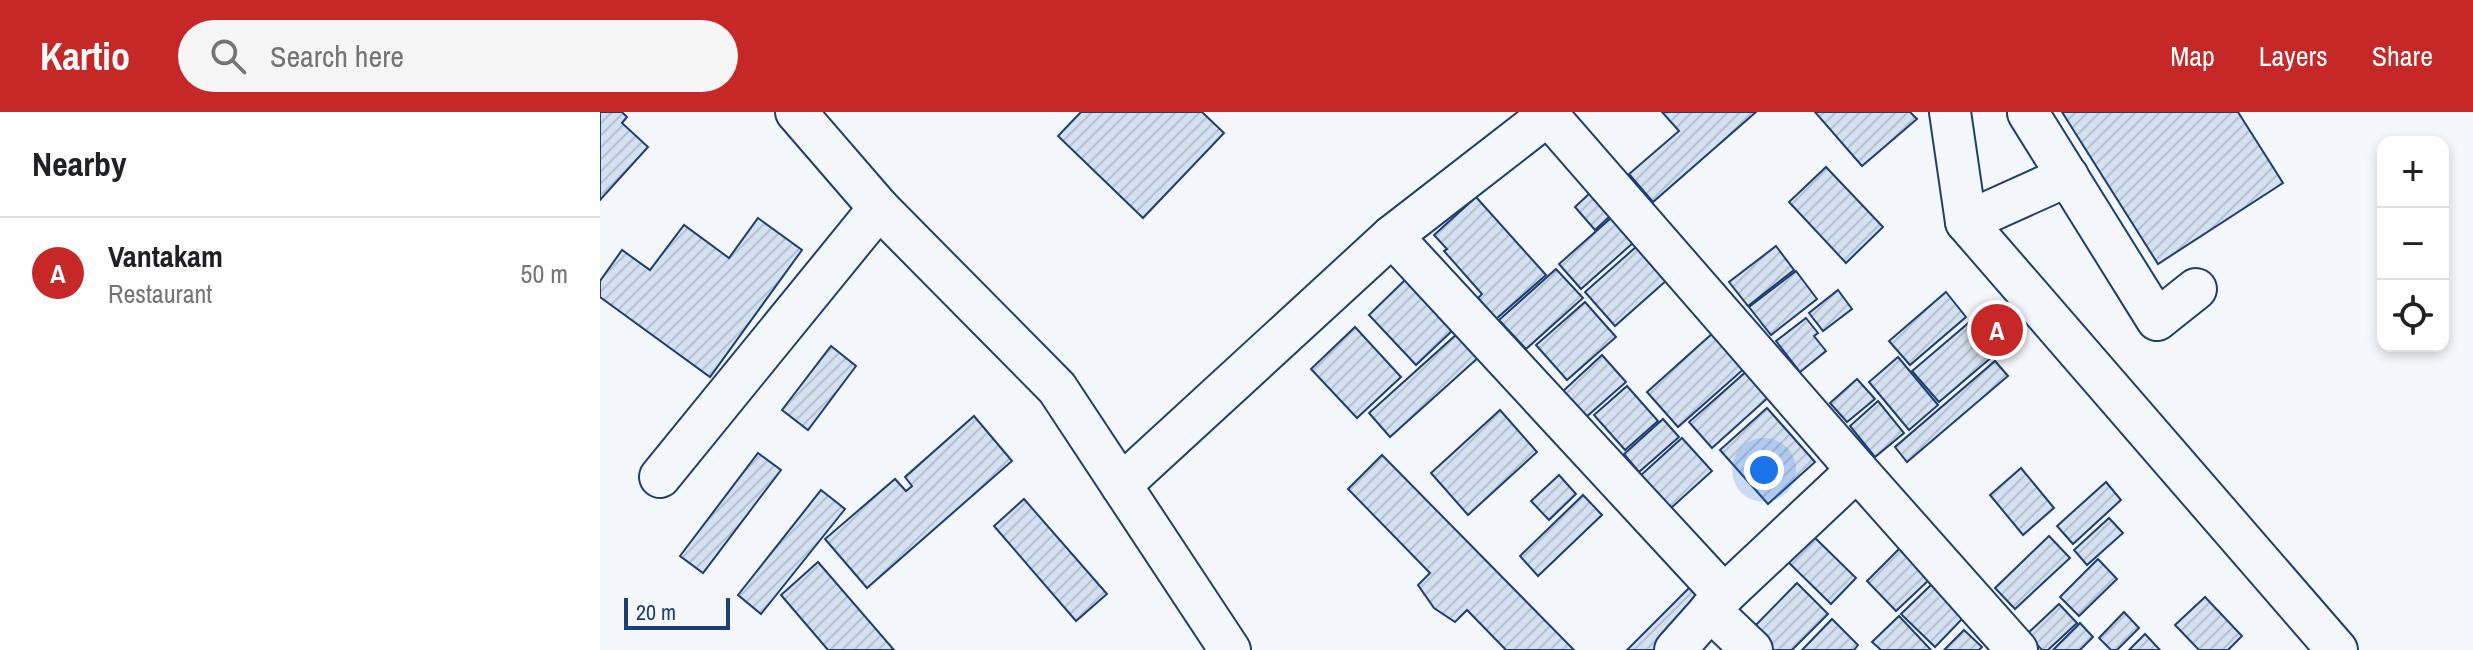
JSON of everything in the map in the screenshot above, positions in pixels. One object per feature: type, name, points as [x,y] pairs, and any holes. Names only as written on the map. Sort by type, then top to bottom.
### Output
[{"type":"street","points":[[796,112],[879,208],[1057,388],[1121,485],[1219,645]]},
{"type":"street","points":[[1950,112],[1966,222],[2337,650]]},
{"type":"street","points":[[1121,485],[1392,236],[1550,113],[1857,470],[2017,650]]},
{"type":"street","points":[[2028,113],[2157,320],[2196,289]]},
{"type":"street","points":[[1966,222],[2068,176]]},
{"type":"street","points":[[660,477],[879,208]]},
{"type":"street","points":[[1392,236],[1717,603],[1752,650]]},
{"type":"street","points":[[1675,650],[1717,603],[1857,470]]},
{"type":"building","points":[[600,112],[622,112],[627,117],[622,123],[648,147],[600,200]]},
{"type":"building","points":[[1081,112],[1202,112],[1224,133],[1143,218],[1058,136]]},
{"type":"building","points":[[1662,112],[1756,112],[1653,202],[1629,174],[1679,131]]},
{"type":"building","points":[[1815,112],[1910,112],[1917,119],[1862,166]]},
{"type":"building","points":[[2062,112],[2238,112],[2283,183],[2158,264]]},
{"type":"building","points":[[1826,167],[1883,227],[1846,263],[1789,202]]},
{"type":"building","points":[[1590,193],[1610,216],[1595,230],[1575,207]]},
{"type":"building","points":[[1476,197],[1546,275],[1496,319],[1478,298],[1482,294],[1434,235]]},
{"type":"building","points":[[758,218],[802,250],[710,377],[600,297],[600,281],[622,250],[650,270],[684,225],[729,258]]},
{"type":"building","points":[[1611,218],[1633,243],[1581,289],[1559,264]]},
{"type":"building","points":[[1637,246],[1667,280],[1615,326],[1585,292]]},
{"type":"building","points":[[1776,246],[1794,270],[1748,306],[1729,282]]},
{"type":"building","points":[[1556,269],[1583,298],[1526,349],[1499,320]]},
{"type":"building","points":[[1796,271],[1817,299],[1771,335],[1749,307]]},
{"type":"building","points":[[1405,280],[1452,331],[1416,365],[1369,315]]},
{"type":"building","points":[[1838,290],[1852,309],[1823,331],[1809,313]]},
{"type":"building","points":[[1946,292],[1966,317],[1910,365],[1889,341]]},
{"type":"building","points":[[1585,302],[1616,337],[1567,380],[1536,345]]},
{"type":"building","points":[[1806,318],[1818,333],[1814,336],[1826,351],[1800,372],[1776,341]]},
{"type":"building","points":[[1972,320],[1999,351],[1939,402],[1912,371]]},
{"type":"building","points":[[1355,327],[1401,377],[1357,418],[1311,369]]},
{"type":"building","points":[[1714,332],[1746,367],[1678,427],[1647,392]]},
{"type":"building","points":[[1458,333],[1479,357],[1390,437],[1369,413]]},
{"type":"building","points":[[831,346],[856,366],[808,430],[782,410]]},
{"type":"building","points":[[1602,355],[1626,382],[1585,418],[1562,392]]},
{"type":"building","points":[[1898,357],[1938,405],[1909,430],[1869,382]]},
{"type":"building","points":[[1995,361],[2008,376],[1907,462],[1895,447]]},
{"type":"building","points":[[1748,370],[1771,395],[1712,448],[1689,422]]},
{"type":"building","points":[[1857,379],[1875,399],[1847,422],[1830,403]]},
{"type":"building","points":[[1627,386],[1658,421],[1625,450],[1594,415]]},
{"type":"building","points":[[1878,401],[1904,433],[1875,457],[1850,426]]},
{"type":"building","points":[[1767,408],[1815,462],[1768,504],[1720,450]]},
{"type":"building","points":[[1500,410],[1537,452],[1468,515],[1431,473]]},
{"type":"building","points":[[974,416],[1012,461],[867,588],[825,539],[895,479],[906,491],[912,486],[905,477]]},
{"type":"building","points":[[1663,419],[1679,437],[1639,472],[1624,454]]},
{"type":"building","points":[[1682,438],[1712,471],[1670,509],[1640,476]]},
{"type":"building","points":[[758,453],[781,470],[703,573],[680,556]]},
{"type":"building","points":[[1382,455],[1574,650],[1506,650],[1467,610],[1455,622],[1434,608],[1418,585],[1430,573],[1348,489]]},
{"type":"building","points":[[2021,468],[2054,508],[2023,535],[1990,495]]},
{"type":"building","points":[[1559,475],[1576,494],[1549,520],[1531,501]]},
{"type":"building","points":[[2106,482],[2121,500],[2073,544],[2057,526]]},
{"type":"building","points":[[821,490],[845,509],[761,614],[738,595]]},
{"type":"building","points":[[1583,495],[1602,515],[1538,576],[1520,556]]},
{"type":"building","points":[[1024,499],[1107,594],[1076,621],[994,526]]},
{"type":"building","points":[[2109,518],[2123,533],[2087,565],[2074,550]]},
{"type":"building","points":[[1807,530],[1856,578],[1831,604],[1782,556]]},
{"type":"building","points":[[2049,536],[2070,558],[2015,609],[1995,588]]},
{"type":"building","points":[[1901,547],[1931,578],[1896,611],[1867,581]]},
{"type":"building","points":[[2098,559],[2117,579],[2079,616],[2060,597]]},
{"type":"building","points":[[818,562],[894,650],[828,650],[781,595]]},
{"type":"building","points":[[1797,583],[1828,614],[1792,650],[1768,650],[1749,632]]},
{"type":"building","points":[[1931,585],[1963,618],[1935,647],[1901,614]]},
{"type":"building","points":[[1691,586],[1708,603],[1660,650],[1627,650]]},
{"type":"building","points":[[2205,597],[2242,636],[2228,650],[2199,650],[2175,625]]},
{"type":"building","points":[[2059,604],[2077,623],[2048,650],[2042,650],[2027,634]]},
{"type":"building","points":[[2124,612],[2139,628],[2117,650],[2111,650],[2099,638]]},
{"type":"building","points":[[1899,616],[1931,650],[1881,650],[1872,642]]},
{"type":"building","points":[[1832,619],[1858,645],[1854,650],[1802,650]]},
{"type":"building","points":[[2080,623],[2093,637],[2080,650],[2053,650]]},
{"type":"building","points":[[1964,630],[1982,647],[1979,650],[1944,650]]},
{"type":"building","points":[[2145,634],[2160,650],[2129,650]]},
{"type":"place","name":"Vantakam","points":[[1997,330]]}]
